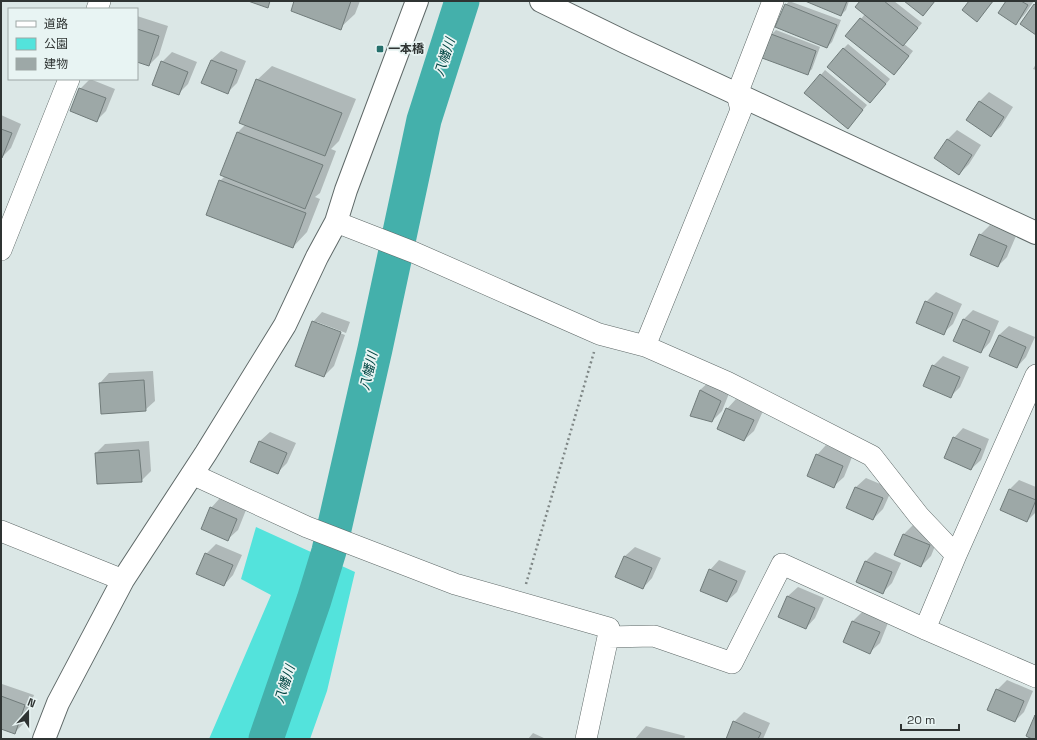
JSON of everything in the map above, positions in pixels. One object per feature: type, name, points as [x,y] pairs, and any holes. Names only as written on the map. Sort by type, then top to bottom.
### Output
[{"type":"street","points":[[44,739],[58,703],[123,580],[192,474],[285,325],[317,257],[336,222],[346,190],[417,1]]},
{"type":"street","points":[[541,1],[1036,233]]},
{"type":"street","points":[[644,346],[741,110],[737,94],[773,1]]},
{"type":"street","points":[[1,250],[69,80]]},
{"type":"street","points":[[336,222],[413,252],[599,334],[644,346],[727,382],[872,456],[919,516],[956,555]]},
{"type":"street","points":[[925,629],[956,555],[1036,375]]},
{"type":"street","points":[[192,474],[307,527],[455,584],[609,628],[586,739]]},
{"type":"street","points":[[1,531],[123,580]]},
{"type":"street","points":[[608,637],[654,636],[732,663],[782,564],[925,629],[1036,677]]},
{"type":"path","points":[[521,603],[599,334]]},
{"type":"green space","points":[[256,527],[355,572],[327,691],[310,739],[209,739],[271,595],[241,579]]},
{"type":"building","points":[[248,1],[270,1],[268,8]]},
{"type":"building","points":[[294,1],[351,1],[341,30],[291,11]]},
{"type":"building","points":[[805,1],[847,1],[841,16]]},
{"type":"building","points":[[860,1],[884,1],[918,28],[903,46],[855,7]]},
{"type":"building","points":[[904,1],[935,1],[923,16]]},
{"type":"building","points":[[969,1],[993,1],[977,22],[962,10]]},
{"type":"building","points":[[1006,1],[1021,1],[1028,5],[1016,25],[998,13]]},
{"type":"building","points":[[785,4],[837,25],[827,48],[775,27]]},
{"type":"building","points":[[1034,4],[1036,6],[1036,35],[1020,24]]},
{"type":"building","points":[[860,18],[909,56],[894,75],[845,36]]},
{"type":"building","points":[[138,29],[159,36],[149,66],[138,62]]},
{"type":"building","points":[[771,34],[816,51],[808,75],[762,58]]},
{"type":"building","points":[[843,48],[886,84],[870,103],[827,67]]},
{"type":"building","points":[[211,60],[237,70],[228,94],[201,83]]},
{"type":"building","points":[[161,61],[188,72],[179,95],[152,85]]},
{"type":"building","points":[[820,74],[863,110],[848,129],[804,93]]},
{"type":"building","points":[[256,79],[342,113],[325,156],[239,123]]},
{"type":"building","points":[[79,88],[106,98],[97,122],[70,111]]},
{"type":"building","points":[[979,101],[1004,117],[991,137],[966,120]]},
{"type":"building","points":[[1,129],[12,133],[2,158],[1,158]]},
{"type":"building","points":[[237,132],[323,165],[305,209],[220,175]]},
{"type":"building","points":[[947,139],[972,155],[959,175],[934,158]]},
{"type":"building","points":[[219,180],[306,213],[293,248],[206,215]]},
{"type":"building","points":[[979,234],[1007,246],[998,267],[970,255]]},
{"type":"building","points":[[925,301],[953,313],[944,335],[916,323]]},
{"type":"building","points":[[963,319],[990,331],[981,353],[953,341]]},
{"type":"building","points":[[312,321],[341,332],[324,377],[295,366]]},
{"type":"building","points":[[999,335],[1026,347],[1017,368],[989,356]]},
{"type":"building","points":[[932,365],[960,377],[951,398],[923,386]]},
{"type":"building","points":[[144,380],[146,411],[101,414],[99,383]]},
{"type":"building","points":[[700,390],[721,401],[712,422],[690,416]]},
{"type":"building","points":[[726,408],[754,420],[744,441],[717,429]]},
{"type":"building","points":[[953,437],[981,449],[971,470],[944,458]]},
{"type":"building","points":[[259,441],[287,453],[278,474],[250,462]]},
{"type":"building","points":[[139,450],[142,482],[97,484],[95,453]]},
{"type":"building","points":[[816,454],[843,466],[834,488],[807,476]]},
{"type":"building","points":[[855,487],[883,498],[873,520],[846,508]]},
{"type":"building","points":[[1009,489],[1036,500],[1027,522],[1000,510]]},
{"type":"building","points":[[210,507],[237,519],[228,541],[201,529]]},
{"type":"building","points":[[903,534],[930,545],[921,567],[894,555]]},
{"type":"building","points":[[205,553],[233,565],[224,586],[196,574]]},
{"type":"building","points":[[624,556],[652,568],[643,589],[615,577]]},
{"type":"building","points":[[865,561],[892,572],[883,594],[856,582]]},
{"type":"building","points":[[709,569],[737,581],[727,602],[700,591]]},
{"type":"building","points":[[787,596],[815,608],[806,629],[778,617]]},
{"type":"building","points":[[852,621],[880,632],[870,654],[843,642]]},
{"type":"building","points":[[996,689],[1024,701],[1015,722],[987,710]]},
{"type":"building","points":[[1,696],[25,705],[15,734],[1,729]]},
{"type":"building","points":[[1035,715],[1036,739],[1032,739],[1026,736]]},
{"type":"building","points":[[733,721],[761,733],[758,739],[726,739]]},
{"type":"waterway","name":"八幡川","points":[[266,739],[314,600],[329,551],[375,349],[424,120],[462,1]]},
{"type":"place","name":"一本橋","points":[[380,49]]}]
